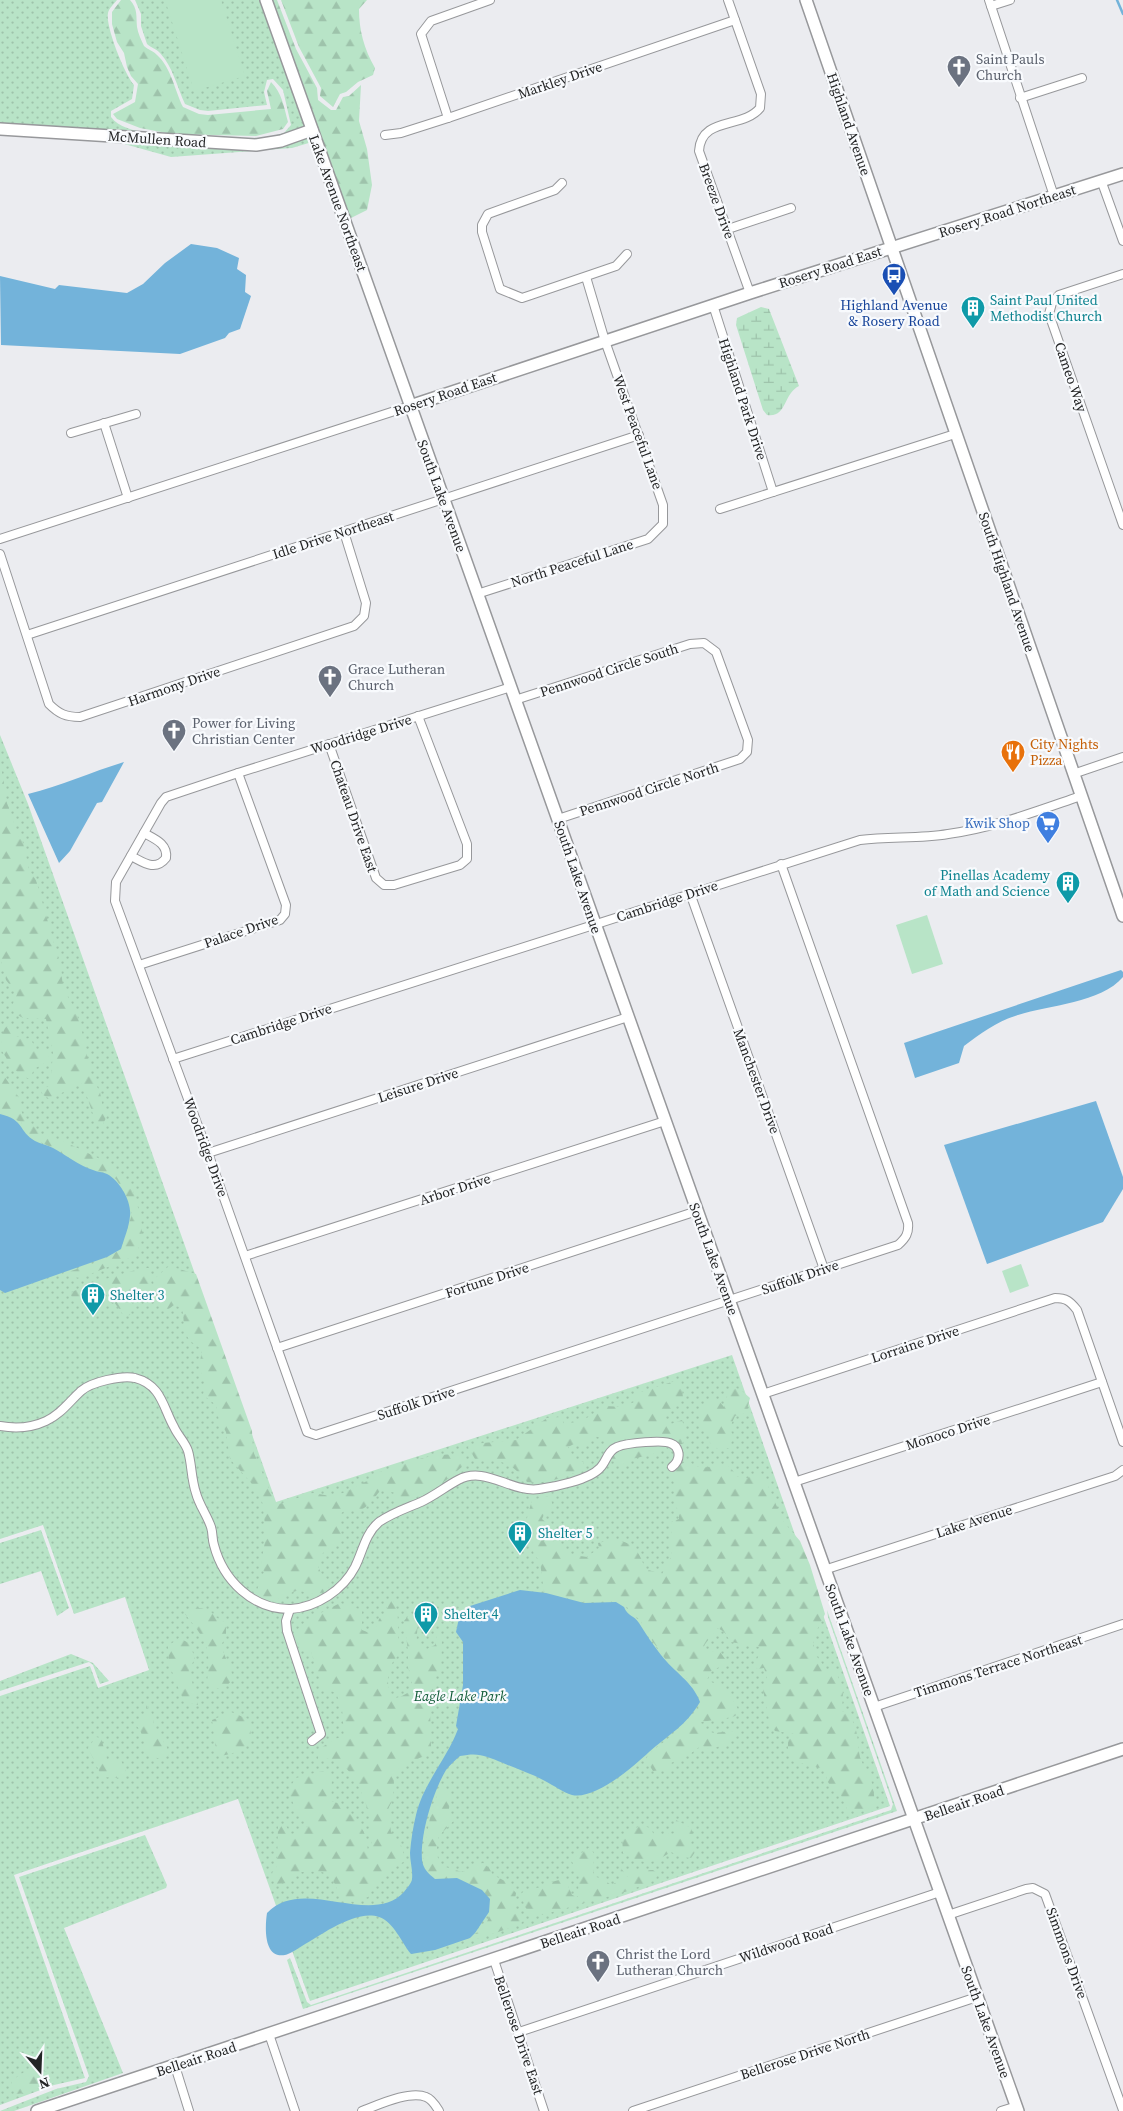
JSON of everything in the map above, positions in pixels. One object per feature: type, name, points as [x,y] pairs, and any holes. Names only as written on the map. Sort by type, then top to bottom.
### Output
[{"type":"street","name":"Lake Avenue Northeast","points":[[266,0],[410,406]]},
{"type":"street","points":[[448,118],[421,34],[431,21],[490,0]]},
{"type":"street","name":"Breeze Drive","points":[[728,0],[761,94],[760,108],[750,116],[706,131],[701,138],[699,151],[750,293]]},
{"type":"street","name":"Highland Avenue","points":[[806,0],[891,248]]},
{"type":"street","points":[[1010,0],[990,3],[1054,196]]},
{"type":"street","name":"Markley Drive","points":[[385,135],[401,133],[448,118],[735,20]]},
{"type":"street","points":[[1020,98],[1082,78]]},
{"type":"street","name":"McMullen Road","points":[[0,129],[256,145],[280,141],[312,130]]},
{"type":"street","name":"Rosery Road Northeast","points":[[891,248],[1123,174]]},
{"type":"street","points":[[1101,180],[1123,241]]},
{"type":"street","points":[[562,183],[555,190],[488,214],[482,225],[482,232],[500,289],[522,298],[616,266],[628,254]]},
{"type":"street","points":[[728,229],[791,208]]},
{"type":"street","name":"Rosery Road East","points":[[0,539],[891,248]]},
{"type":"street","name":"South Highland Avenue","points":[[891,248],[1123,916]]},
{"type":"street","name":"Cameo Way","points":[[1123,274],[1059,295],[1052,303],[1049,314],[1123,525]]},
{"type":"street","name":"West Peaceful Lane","points":[[586,277],[605,341],[664,505],[662,524]]},
{"type":"street","name":"Highland Park Drive","points":[[713,305],[773,492]]},
{"type":"street","name":"South Lake Avenue","points":[[410,406],[664,1121],[730,1301],[824,1570],[1018,2108]]},
{"type":"street","points":[[71,433],[136,414]]},
{"type":"street","points":[[104,424],[128,498]]},
{"type":"street","points":[[720,509],[955,434]]},
{"type":"street","name":"Idle Drive Northeast","points":[[27,635],[639,435]]},
{"type":"street","name":"North Peaceful Lane","points":[[477,594],[648,539],[662,524]]},
{"type":"street","name":"Harmony Drive","points":[[0,554],[49,704],[56,712],[67,717],[80,717],[354,626],[364,616],[366,603],[344,532]]},
{"type":"street","name":"Pennwood Circle South","points":[[515,700],[690,644],[704,643],[716,652],[748,740],[747,752],[740,759]]},
{"type":"street","name":"Woodridge Drive","points":[[316,1436],[307,1432],[208,1153],[138,965],[115,901],[116,882],[166,797],[511,687]]},
{"type":"street","name":"Chateau Drive East","points":[[329,744],[376,878],[384,885],[394,885],[460,865],[467,859],[467,844],[418,716]]},
{"type":"street","points":[[1073,774],[1123,758]]},
{"type":"street","name":"Pennwood Circle North","points":[[558,819],[740,759]]},
{"type":"street","name":"Palace Drive","points":[[138,965],[280,920],[285,914],[286,905],[238,773]]},
{"type":"street","name":"Cambridge Drive","points":[[173,1059],[860,840],[885,836],[946,835],[979,828],[1081,796]]},
{"type":"street","points":[[131,856],[149,866],[159,864],[166,858],[166,848],[161,842],[144,833]]},
{"type":"street","name":"Suffolk Drive","points":[[316,1436],[898,1245],[904,1240],[909,1231],[908,1223],[781,864]]},
{"type":"street","name":"Manchester Drive","points":[[690,893],[824,1269]]},
{"type":"street","name":"Leisure Drive","points":[[208,1153],[628,1017]]},
{"type":"street","name":"Arbor Drive","points":[[245,1256],[664,1121]]},
{"type":"street","name":"Fortune Drive","points":[[277,1348],[697,1211]]},
{"type":"street","name":"Lorraine Drive","points":[[763,1394],[1055,1298],[1068,1299],[1077,1310],[1102,1382]]},
{"type":"street","points":[[0,1426],[21,1428],[35,1426],[48,1421],[86,1388],[115,1378],[134,1378],[144,1382],[163,1400],[172,1424],[186,1444],[189,1454],[191,1478],[200,1505],[210,1523],[213,1544],[228,1576],[235,1586],[262,1603],[276,1608],[290,1609],[308,1605],[325,1598],[344,1583],[356,1566],[367,1537],[380,1522],[403,1508],[431,1497],[464,1477],[479,1476],[511,1484],[525,1490],[540,1489],[583,1478],[595,1472],[602,1467],[608,1453],[619,1446],[665,1441],[677,1448],[679,1458],[672,1467]]},
{"type":"street","points":[[1102,1382],[1123,1442]]},
{"type":"street","name":"Monoco Drive","points":[[794,1482],[1102,1382]]},
{"type":"street","name":"Lake Avenue","points":[[824,1570],[1115,1476],[1123,1470]]},
{"type":"street","points":[[290,1609],[286,1621],[286,1631],[321,1734],[312,1741]]},
{"type":"street","name":"Timmons Terrace Northeast","points":[[874,1707],[1123,1624]]},
{"type":"street","name":"Belleair Road","points":[[37,2111],[915,1820],[1123,1749]]},
{"type":"street","name":"Simmons Drive","points":[[948,1915],[1026,1889],[1039,1890],[1044,1894],[1123,2110]]},
{"type":"street","name":"Wildwood Road","points":[[519,2032],[940,1892]]},
{"type":"street","name":"Bellerose Drive East","points":[[494,1960],[544,2111]]},
{"type":"street","name":"Bellerose Drive North","points":[[633,2111],[978,1997]]},
{"type":"street","points":[[269,2034],[295,2111]]},
{"type":"street","points":[[175,2066],[189,2111]]},
{"type":"street","points":[[362,2111],[406,2096],[417,2095],[427,2097],[439,2111]]},
{"type":"street","points":[[1001,2111],[1018,2108]]},
{"type":"green space","points":[[0,0],[117,0],[110,8],[108,19],[121,61],[134,85],[132,99],[111,111],[111,117],[122,126],[147,133],[0,125]]},
{"type":"green space","points":[[121,0],[130,0],[133,3],[137,29],[143,44],[156,54],[166,66],[183,107],[199,114],[208,115],[271,109],[267,91],[271,82],[280,96],[288,122],[283,129],[256,136],[172,134],[140,128],[117,119],[113,114],[135,102],[138,84],[131,76],[127,67],[124,53],[117,42],[112,24],[112,12]]},
{"type":"green space","points":[[135,0],[262,0],[307,127],[279,136],[257,140],[284,133],[291,125],[283,90],[273,79],[267,80],[264,92],[267,105],[208,111],[185,104],[168,64],[159,52],[147,44],[141,26],[141,14]]},
{"type":"green space","points":[[165,0],[221,0],[245,76],[194,91]]},
{"type":"green space","points":[[270,0],[277,0],[296,49],[317,88],[318,100],[331,110],[336,110],[343,97],[349,96],[361,85],[359,121],[367,149],[372,185],[367,210],[349,219]]},
{"type":"green space","points":[[281,0],[367,0],[359,9],[359,17],[365,47],[375,68],[373,75],[340,94],[333,107],[320,96],[321,88],[299,47]]},
{"type":"green space","points":[[310,136],[312,142],[292,148],[171,157],[110,140],[240,149]]},
{"type":"green space","points":[[761,307],[769,309],[799,386],[790,394],[782,409],[773,415],[767,415],[763,410],[736,325],[737,318]]},
{"type":"green space","name":"Eagle Lake Park","points":[[0,735],[28,804],[276,1502],[732,1355],[890,1806],[310,2001],[238,1799],[14,1875],[85,2078],[54,2085],[0,2105],[0,1696],[90,1666],[98,1688],[149,1670],[125,1597],[74,1614],[43,1525],[0,1539]]},
{"type":"green space","points":[[0,760],[7,803],[19,837],[23,842],[29,870],[36,880],[61,968],[63,988],[76,1011],[91,1076],[100,1092],[103,1109],[107,1116],[102,1126],[96,1123],[81,1083],[50,1099],[43,1095],[40,1089],[50,1086],[53,1053],[46,1019],[23,1018],[14,1013],[12,1006],[17,994],[6,980],[0,957]]},
{"type":"green space","points":[[927,915],[943,964],[912,974],[896,925]]},
{"type":"green space","points":[[12,1024],[16,1036],[24,1039],[30,1038],[36,1049],[46,1049],[50,1060],[34,1069],[30,1079],[16,1071],[0,1048],[4,1028]]},
{"type":"green space","points":[[0,1075],[4,1076],[20,1099],[20,1108],[23,1115],[41,1134],[61,1140],[100,1159],[115,1168],[125,1178],[133,1190],[141,1218],[142,1232],[138,1251],[132,1257],[81,1278],[73,1277],[68,1272],[101,1261],[121,1249],[132,1214],[125,1193],[116,1179],[109,1174],[92,1170],[34,1139],[25,1131],[21,1122],[0,1113]]},
{"type":"green space","points":[[1021,1264],[1029,1286],[1010,1293],[1002,1271]]},
{"type":"green space","points":[[169,1266],[196,1274],[252,1431],[253,1451],[276,1505],[313,1493],[330,1496],[343,1493],[375,1477],[379,1472],[438,1455],[461,1456],[469,1461],[439,1486],[400,1505],[394,1502],[395,1493],[382,1489],[364,1508],[350,1509],[340,1514],[339,1529],[343,1538],[323,1553],[317,1564],[321,1573],[328,1580],[329,1589],[321,1593],[314,1594],[299,1590],[273,1600],[262,1599],[255,1595],[264,1572],[261,1563],[266,1536],[260,1493],[230,1459],[226,1432],[219,1420],[216,1405],[203,1395],[206,1381],[199,1369],[202,1349],[190,1340],[185,1332],[182,1308],[174,1305],[166,1311],[157,1300],[153,1280]]},
{"type":"green space","points":[[142,1268],[149,1268],[150,1302],[134,1295],[130,1315],[124,1316],[112,1299],[86,1304],[74,1302],[70,1293],[86,1285]]},
{"type":"green space","points":[[681,1379],[683,1398],[662,1418],[668,1425],[682,1420],[686,1432],[683,1444],[666,1445],[653,1454],[628,1460],[620,1467],[604,1451],[605,1439],[594,1436],[587,1446],[576,1443],[568,1447],[575,1460],[584,1462],[579,1471],[541,1482],[527,1482],[516,1470],[504,1463],[475,1459],[468,1447],[483,1443],[516,1440],[547,1418],[561,1417],[564,1424],[582,1421],[605,1406],[624,1407],[636,1401],[635,1394]]},
{"type":"green space","points":[[733,1387],[741,1390],[750,1398],[746,1413],[735,1416],[729,1429],[734,1436],[729,1448],[719,1450],[710,1443],[708,1431],[699,1422],[700,1413],[705,1405],[717,1399],[724,1407],[726,1398]]},
{"type":"green space","points":[[688,1461],[699,1467],[728,1466],[736,1476],[746,1479],[758,1474],[766,1481],[783,1521],[800,1541],[810,1565],[825,1614],[813,1638],[815,1654],[826,1669],[836,1671],[843,1691],[842,1711],[852,1719],[860,1757],[873,1788],[875,1805],[868,1809],[858,1812],[847,1809],[839,1791],[829,1783],[825,1769],[792,1761],[788,1752],[788,1740],[795,1734],[775,1731],[770,1724],[763,1690],[767,1677],[764,1668],[757,1669],[754,1665],[759,1655],[759,1647],[731,1642],[724,1632],[718,1628],[703,1650],[720,1652],[728,1663],[711,1671],[707,1680],[719,1686],[727,1693],[734,1701],[740,1713],[733,1717],[701,1722],[701,1729],[714,1733],[734,1731],[739,1734],[715,1748],[706,1749],[702,1745],[690,1754],[671,1763],[670,1769],[653,1771],[646,1760],[648,1755],[684,1725],[701,1703],[693,1684],[666,1660],[642,1626],[641,1620],[631,1614],[627,1607],[619,1603],[605,1601],[586,1603],[544,1592],[540,1562],[534,1554],[528,1536],[527,1518],[532,1500],[549,1496],[552,1510],[546,1510],[542,1519],[549,1525],[547,1537],[567,1554],[587,1557],[599,1548],[598,1543],[622,1541],[633,1547],[638,1553],[645,1569],[662,1574],[672,1555],[670,1547],[671,1522],[679,1519],[679,1511],[675,1506],[674,1483],[669,1470]]},
{"type":"green space","points":[[41,1530],[69,1608],[57,1616],[41,1571],[0,1584],[0,1543]]},
{"type":"green space","points":[[392,1599],[398,1618],[398,1639],[401,1653],[396,1657],[388,1674],[388,1687],[393,1699],[411,1691],[412,1682],[408,1667],[404,1621],[409,1615],[418,1622],[416,1645],[427,1649],[435,1645],[437,1634],[442,1638],[441,1666],[434,1679],[435,1699],[430,1707],[431,1747],[422,1757],[401,1765],[394,1777],[393,1799],[388,1809],[391,1832],[402,1847],[405,1861],[384,1876],[368,1897],[355,1902],[343,1900],[331,1878],[325,1873],[296,1872],[288,1883],[275,1884],[272,1873],[277,1866],[278,1826],[286,1826],[291,1834],[298,1833],[308,1826],[295,1808],[288,1790],[296,1778],[322,1771],[332,1776],[331,1801],[344,1805],[363,1831],[368,1851],[372,1845],[369,1814],[363,1796],[353,1777],[341,1764],[334,1760],[318,1759],[319,1749],[344,1736],[342,1708],[336,1693],[322,1687],[311,1652],[298,1644],[294,1633],[307,1620],[340,1603],[362,1610],[362,1630],[367,1632],[377,1626],[379,1619],[387,1612],[386,1602]]},
{"type":"green space","points":[[197,1608],[208,1609],[217,1618],[226,1623],[226,1635],[221,1646],[234,1679],[226,1686],[216,1689],[207,1682],[209,1661],[206,1645],[185,1614]]},
{"type":"green space","points":[[827,1610],[897,1811],[303,2009],[287,1960],[290,1958],[307,2002],[311,2005],[891,1810],[893,1804]]},
{"type":"green space","points":[[179,1638],[189,1643],[195,1658],[189,1670],[198,1705],[184,1702],[169,1664],[168,1646]]},
{"type":"green space","points":[[71,1654],[93,1663],[109,1681],[100,1684],[93,1665],[89,1662],[0,1691],[0,1681]]},
{"type":"green space","points":[[146,1705],[152,1713],[156,1731],[167,1747],[169,1755],[154,1758],[146,1754],[142,1735],[136,1725],[140,1717],[147,1714]]},
{"type":"green space","points":[[231,1712],[248,1719],[250,1728],[249,1741],[241,1750],[219,1756],[216,1749],[212,1720]]},
{"type":"green space","points":[[96,1737],[101,1738],[107,1759],[110,1761],[115,1759],[121,1761],[126,1770],[123,1778],[102,1777],[88,1748]]},
{"type":"green space","points":[[444,1787],[448,1790],[450,1803],[448,1813],[456,1818],[438,1838],[439,1865],[462,1872],[483,1863],[493,1875],[505,1881],[516,1893],[514,1906],[523,1921],[519,1925],[474,1940],[468,1938],[479,1931],[486,1923],[489,1914],[487,1901],[440,1882],[426,1870],[423,1856],[431,1812],[434,1801]]},
{"type":"green space","points":[[676,1820],[691,1828],[694,1836],[690,1845],[695,1852],[691,1858],[682,1857],[671,1852],[648,1862],[637,1860],[623,1853],[622,1836],[641,1825],[650,1828],[655,1836],[676,1833],[672,1828]]},
{"type":"green space","points":[[145,1835],[167,1885],[166,1888],[64,1928],[123,2073],[14,2111],[0,2111],[56,2089],[86,2082],[89,2076],[19,1877]]},
{"type":"green space","points":[[590,1847],[594,1854],[593,1876],[603,1879],[611,1885],[621,1880],[619,1865],[627,1877],[631,1871],[653,1870],[658,1874],[655,1880],[628,1891],[534,1917],[525,1907],[521,1894],[525,1890],[542,1887],[544,1884],[559,1880],[566,1881],[572,1895],[578,1897],[579,1874],[571,1860]]},
{"type":"green space","points":[[33,2066],[46,2071],[56,2082],[26,2093],[16,2094],[11,2081]]},
{"type":"water","points":[[191,244],[217,248],[239,258],[237,269],[246,275],[245,292],[251,296],[240,329],[229,333],[225,338],[180,354],[1,345],[0,276],[55,289],[59,285],[127,293],[143,284],[165,263]]},
{"type":"water","points":[[124,762],[102,802],[97,803],[70,851],[59,863],[28,794]]},
{"type":"water","points":[[1121,970],[1123,977],[1113,986],[1102,992],[1074,1002],[1018,1015],[997,1024],[964,1046],[959,1063],[915,1078],[904,1043]]},
{"type":"water","points":[[1096,1101],[1123,1177],[1123,1189],[1103,1222],[987,1264],[944,1145]]},
{"type":"water","points":[[0,1114],[14,1119],[35,1141],[53,1148],[77,1163],[107,1174],[121,1187],[127,1198],[130,1216],[121,1249],[107,1257],[5,1293],[0,1290]]},
{"type":"water","points":[[520,1590],[546,1593],[584,1603],[616,1602],[624,1607],[627,1613],[637,1620],[666,1661],[693,1689],[700,1702],[695,1710],[676,1730],[624,1774],[602,1788],[581,1795],[568,1794],[535,1776],[482,1755],[460,1756],[446,1770],[432,1801],[425,1826],[422,1860],[425,1869],[435,1879],[457,1878],[482,1890],[490,1899],[489,1912],[470,1938],[435,1950],[411,1954],[389,1923],[379,1917],[370,1915],[339,1924],[285,1955],[278,1955],[273,1952],[267,1940],[267,1913],[282,1903],[299,1899],[317,1899],[373,1905],[390,1902],[404,1892],[410,1884],[412,1881],[411,1843],[419,1804],[458,1729],[456,1726],[463,1685],[463,1642],[456,1632],[459,1618],[470,1606]]},
{"type":"waterway","points":[[1117,0],[1123,14]]},
{"type":"place","name":"Saint Pauls Church","points":[[959,88]]},
{"type":"place","name":"Highland Avenue & Rosery Road","points":[[894,296]]},
{"type":"place","name":"Saint Paul United Methodist Church","points":[[973,329]]},
{"type":"place","name":"Grace Lutheran Church","points":[[330,698]]},
{"type":"place","name":"Power for Living Christian Center","points":[[174,752]]},
{"type":"place","name":"City Nights Pizza","points":[[1013,773]]},
{"type":"place","name":"Kwik Shop","points":[[1048,844]]},
{"type":"place","name":"Pinellas Academy of Math and Science","points":[[1068,904]]},
{"type":"place","name":"Shelter 3","points":[[93,1316]]},
{"type":"place","name":"Shelter 5","points":[[520,1554]]},
{"type":"place","name":"Shelter 4","points":[[426,1635]]},
{"type":"place","name":"Christ the Lord Lutheran Church","points":[[598,1983]]}]
